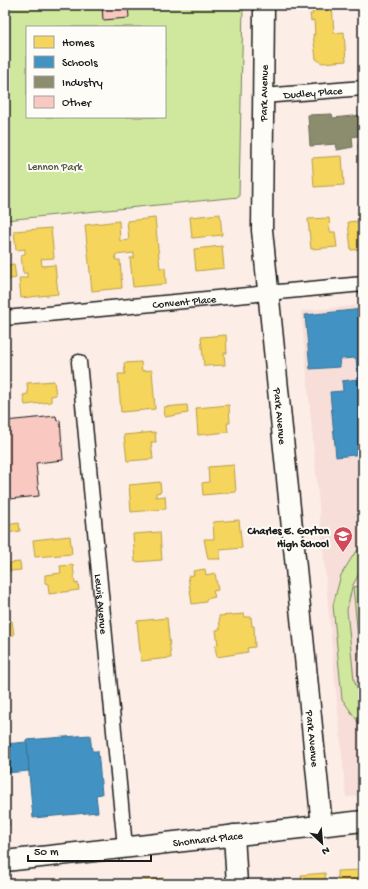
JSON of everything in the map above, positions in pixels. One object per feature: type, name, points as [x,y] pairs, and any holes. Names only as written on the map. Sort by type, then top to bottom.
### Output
[{"type":"street","name":"Park Avenue","points":[[264,5],[262,230],[322,826]]},
{"type":"street","name":"Dudley Place","points":[[263,96],[363,88]]},
{"type":"street","name":"Convent Place","points":[[5,318],[363,284]]},
{"type":"street","name":"Lewis Avenue","points":[[79,362],[125,847]]},
{"type":"street","name":"Shonnard Place","points":[[5,861],[363,821]]},
{"type":"street","points":[[234,835],[237,884]]},
{"type":"shaded area","name":"Charles E. Gorton High School","points":[[363,305],[363,796],[346,797],[301,311]]},
{"type":"green space","name":"Lennon Park","points":[[5,5],[243,5],[239,197],[5,220]]},
{"type":"green space","points":[[363,546],[363,566],[352,587],[347,610],[354,680],[363,705],[363,729],[342,699],[333,605],[341,575],[354,554]]},
{"type":"green space","points":[[363,586],[363,687],[353,587]]},
{"type":"building: Homes","points":[[312,5],[332,5],[334,33],[344,32],[346,61],[322,63],[316,59],[313,34],[315,35],[314,20],[311,21],[310,14],[313,14]]},
{"type":"building: Homes","points":[[342,156],[344,185],[314,187],[312,158]]},
{"type":"building: Homes","points":[[220,214],[222,235],[192,238],[190,217]]},
{"type":"building: Homes","points":[[155,218],[160,268],[165,268],[166,284],[133,287],[130,258],[134,258],[134,253],[115,255],[116,260],[120,260],[122,288],[92,291],[85,225],[119,221],[120,241],[129,240],[127,221]]},
{"type":"building: Homes","points":[[329,218],[330,232],[335,232],[337,247],[311,249],[308,219]]},
{"type":"building: Homes","points":[[357,221],[358,226],[363,225],[363,249],[351,250],[348,222]]},
{"type":"building: Homes","points":[[51,228],[54,258],[41,259],[42,266],[55,265],[58,294],[21,298],[19,278],[27,278],[27,273],[23,273],[21,255],[25,254],[25,249],[16,250],[14,231]]},
{"type":"building: Homes","points":[[222,246],[224,268],[196,271],[194,249]]},
{"type":"building: Homes","points":[[5,261],[6,265],[14,264],[16,278],[5,280]]},
{"type":"building: Homes","points":[[226,335],[227,353],[224,353],[225,365],[204,366],[201,337]]},
{"type":"building: Homes","points":[[141,362],[142,371],[152,370],[155,409],[121,412],[118,374],[125,374],[124,363]]},
{"type":"building: Homes","points":[[54,381],[56,395],[51,396],[51,402],[25,405],[23,395],[28,394],[27,383]]},
{"type":"building: Homes","points":[[187,405],[188,413],[165,417],[164,407]]},
{"type":"building: Homes","points":[[229,405],[230,423],[227,423],[228,432],[198,435],[196,408]]},
{"type":"building: Homes","points":[[155,432],[156,442],[151,442],[153,459],[127,461],[124,435]]},
{"type":"building: Homes","points":[[234,465],[236,492],[203,495],[202,483],[209,482],[208,467]]},
{"type":"building: Homes","points":[[160,482],[161,492],[156,493],[156,497],[165,496],[166,509],[131,512],[129,485]]},
{"type":"building: Homes","points":[[239,520],[242,548],[220,550],[220,559],[208,559],[204,539],[214,539],[213,522]]},
{"type":"building: Homes","points":[[19,523],[20,531],[7,533],[6,525]]},
{"type":"building: Homes","points":[[160,532],[162,560],[135,562],[133,534]]},
{"type":"building: Homes","points":[[70,536],[72,554],[35,557],[33,540]]},
{"type":"building: Homes","points":[[20,562],[21,570],[10,571],[9,563]]},
{"type":"building: Homes","points":[[73,565],[75,584],[78,583],[79,590],[49,594],[48,584],[45,583],[45,575],[61,573],[60,566]]},
{"type":"building: Homes","points":[[205,569],[206,575],[215,573],[218,590],[213,591],[215,597],[206,599],[206,602],[192,604],[188,576],[194,575],[193,571]]},
{"type":"building: Homes","points":[[244,614],[245,617],[251,617],[252,626],[254,626],[255,647],[247,648],[248,652],[217,657],[215,646],[218,645],[216,630],[220,629],[219,616]]},
{"type":"building: Homes","points":[[167,618],[171,658],[141,661],[137,621]]},
{"type":"building: Homes","points":[[12,621],[14,635],[5,636],[5,622]]},
{"type":"building: Homes","points":[[362,870],[363,884],[338,884],[337,871]]},
{"type":"building: Homes","points":[[325,873],[326,884],[302,884],[301,875]]},
{"type":"building: Homes","points":[[164,878],[165,884],[136,884],[135,881]]},
{"type":"building: Schools","points":[[363,309],[363,454],[336,457],[330,392],[343,391],[342,381],[358,379],[356,358],[340,359],[340,367],[310,369],[305,315]]},
{"type":"building: Schools","points":[[90,735],[92,751],[98,751],[102,794],[96,795],[98,812],[33,818],[26,740]]},
{"type":"building: Schools","points":[[27,742],[29,771],[5,773],[5,744]]},
{"type":"building: Schools","points":[[5,780],[9,825],[5,825]]},
{"type":"building: Industry","points":[[332,114],[333,118],[362,115],[363,135],[352,137],[353,147],[337,150],[336,144],[310,146],[308,115]]},
{"type":"building: Industry","points":[[363,143],[363,162],[359,162],[358,144]]},
{"type":"building: Other","points":[[102,5],[128,5],[129,18],[103,20]]},
{"type":"building: Other","points":[[56,416],[57,421],[60,420],[63,460],[36,463],[39,496],[9,499],[5,457],[5,421]]},
{"type":"place","name":"Charles E. Gorton High School","points":[[343,553]]}]
